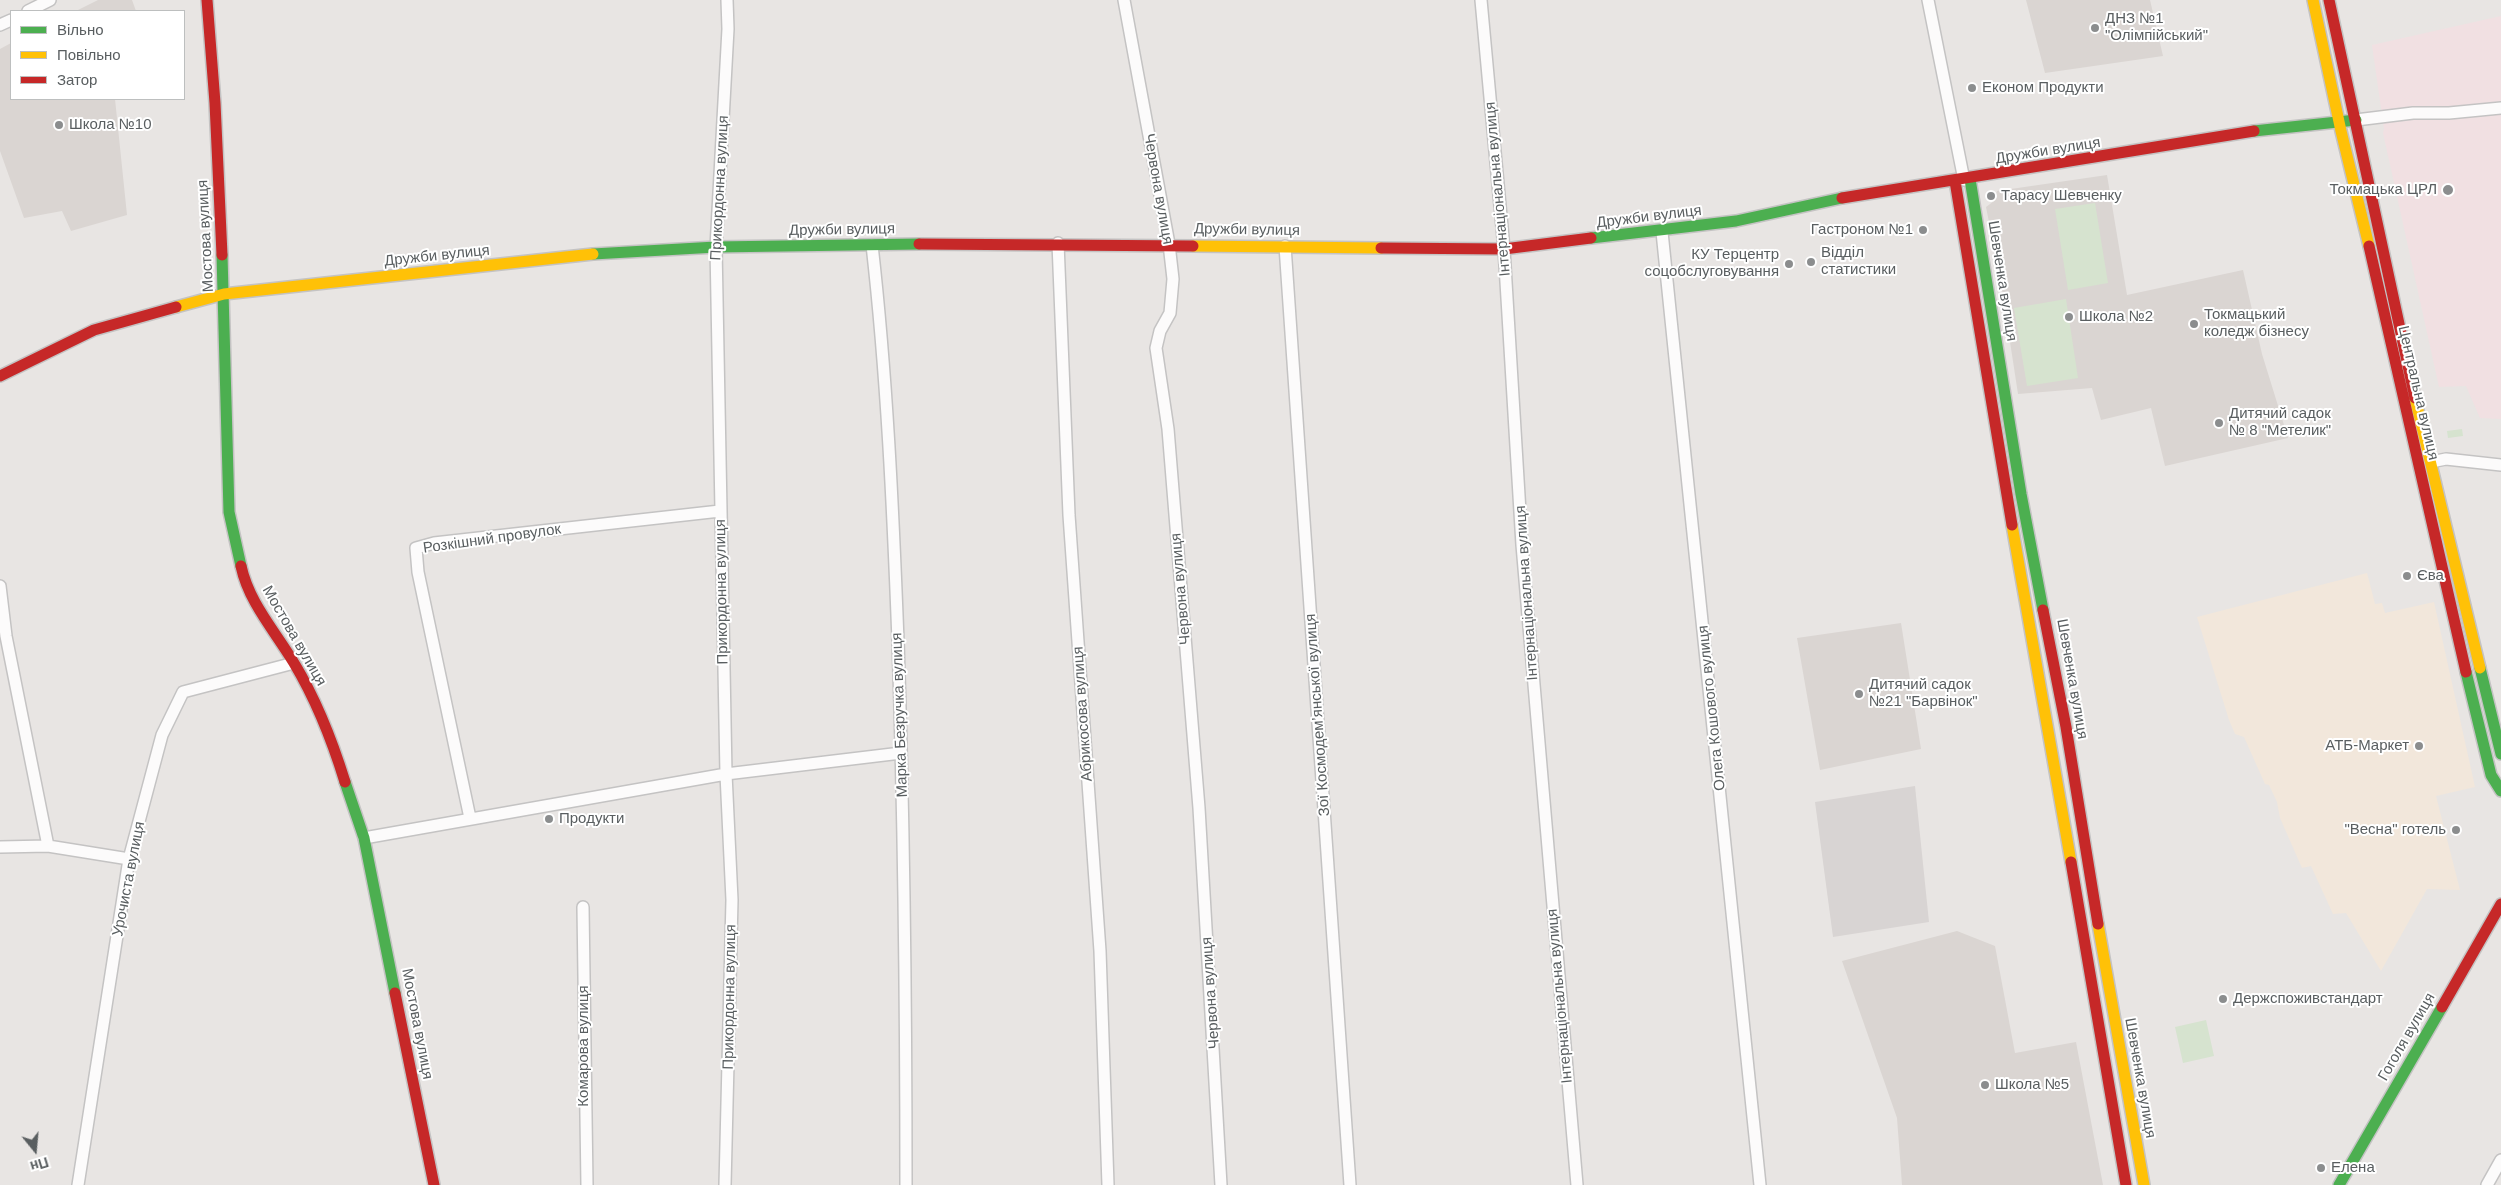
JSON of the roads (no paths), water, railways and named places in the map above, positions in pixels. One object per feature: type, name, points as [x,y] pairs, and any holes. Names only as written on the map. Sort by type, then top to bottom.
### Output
[{"type":"street","points":[[30,10],[50,0]]},
{"type":"street","name":"Мостова вулиця","points":[[207,0],[215,104],[224,294],[229,512],[243,575],[258,609],[294,664],[327,726],[364,838],[434,1185]]},
{"type":"street","name":"Прикордонна вулиця","points":[[725,1185],[732,900],[726,774],[716,248],[728,28],[727,0]]},
{"type":"street","name":"Червона вулиця","points":[[1124,0],[1169,244],[1173,279],[1170,313],[1160,331],[1156,348],[1168,430],[1199,808],[1221,1185]]},
{"type":"street","name":"Інтернаціональна вулиця","points":[[1480,0],[1504,249],[1523,555],[1577,1185]]},
{"type":"street","name":"Шевченка вулиця","points":[[1928,0],[2048,628],[2081,831],[2144,1185]]},
{"type":"street","name":"Центральна вулиця","points":[[2313,0],[2339,122],[2443,546],[2501,754]]},
{"type":"street","name":"Центральна вулиця","points":[[2329,0],[2356,120],[2386,270],[2431,462],[2443,546],[2478,725],[2491,775],[2501,790]]},
{"type":"street","name":"Дружби вулиця","points":[[0,376],[94,330],[224,294],[580,256],[716,248],[1058,243],[1504,249],[1662,232],[1736,221],[1870,192],[1963,180],[2279,126],[2339,122],[2413,113],[2449,113],[2501,108]]},
{"type":"street","name":"Шевченка вулиця","points":[[1963,180],[2007,500],[2032,632],[2126,1185]]},
{"type":"street","name":"Олега Кошового вулиця","points":[[1662,232],[1760,1185]]},
{"type":"street","name":"Абрикосова вулиця","points":[[1058,243],[1070,515],[1100,952],[1108,1185]]},
{"type":"street","name":"Марка Безручка вулиця","points":[[872,245],[884,349],[893,512],[906,971],[906,1185]]},
{"type":"street","name":"Зої Космодем’янської вулиця","points":[[1285,246],[1350,1185]]},
{"type":"street","points":[[2431,462],[2446,460],[2501,465]]},
{"type":"street","name":"Розкішний провулок","points":[[470,818],[418,572],[416,548],[434,544],[720,511]]},
{"type":"street","points":[[0,586],[6,636],[48,846]]},
{"type":"street","points":[[2032,632],[2048,628]]},
{"type":"street","name":"Урочиста вулиця","points":[[78,1185],[129,859],[162,735],[183,692],[294,664]]},
{"type":"street","points":[[364,838],[470,818],[565,804],[726,774],[901,754]]},
{"type":"street","points":[[0,848],[48,846],[129,859]]},
{"type":"street","name":"Гоголя вулиця","points":[[2339,1185],[2501,904]]},
{"type":"street","name":"Комарова вулиця","points":[[583,908],[587,1185]]},
{"type":"street","points":[[2089,964],[2105,960]]},
{"type":"street","points":[[2487,1185],[2501,1160]]},
{"type":"place","name":"ДНЗ №1 \"Олімпійський\"","points":[[2095,28]]},
{"type":"place","name":"Економ Продукти","points":[[1972,88]]},
{"type":"place","name":"Школа №10","points":[[59,125]]},
{"type":"place","name":"Токмацька ЦРЛ","points":[[2448,190]]},
{"type":"place","name":"Тарасу Шевченку","points":[[1991,196]]},
{"type":"place","name":"Гастроном №1","points":[[1923,230]]},
{"type":"place","name":"Відділ статистики","points":[[1811,262]]},
{"type":"place","name":"КУ Терцентр соцобслуговування","points":[[1789,264]]},
{"type":"place","name":"Школа №2","points":[[2069,317]]},
{"type":"place","name":"Токмацький коледж бізнесу","points":[[2194,324]]},
{"type":"place","name":"Дитячий садок № 8 \"Метелик\"","points":[[2219,423]]},
{"type":"place","name":"Єва","points":[[2407,576]]},
{"type":"place","name":"Дитячий садок №21 \"Барвінок\"","points":[[1859,694]]},
{"type":"place","name":"АТБ-Маркет","points":[[2419,746]]},
{"type":"place","name":"Продукти","points":[[549,819]]},
{"type":"place","name":"\"Весна\" готель","points":[[2456,830]]},
{"type":"place","name":"Держспоживстандарт","points":[[2223,999]]},
{"type":"place","name":"Школа №5","points":[[1985,1085]]},
{"type":"place","name":"Елена","points":[[2321,1168]]}]
